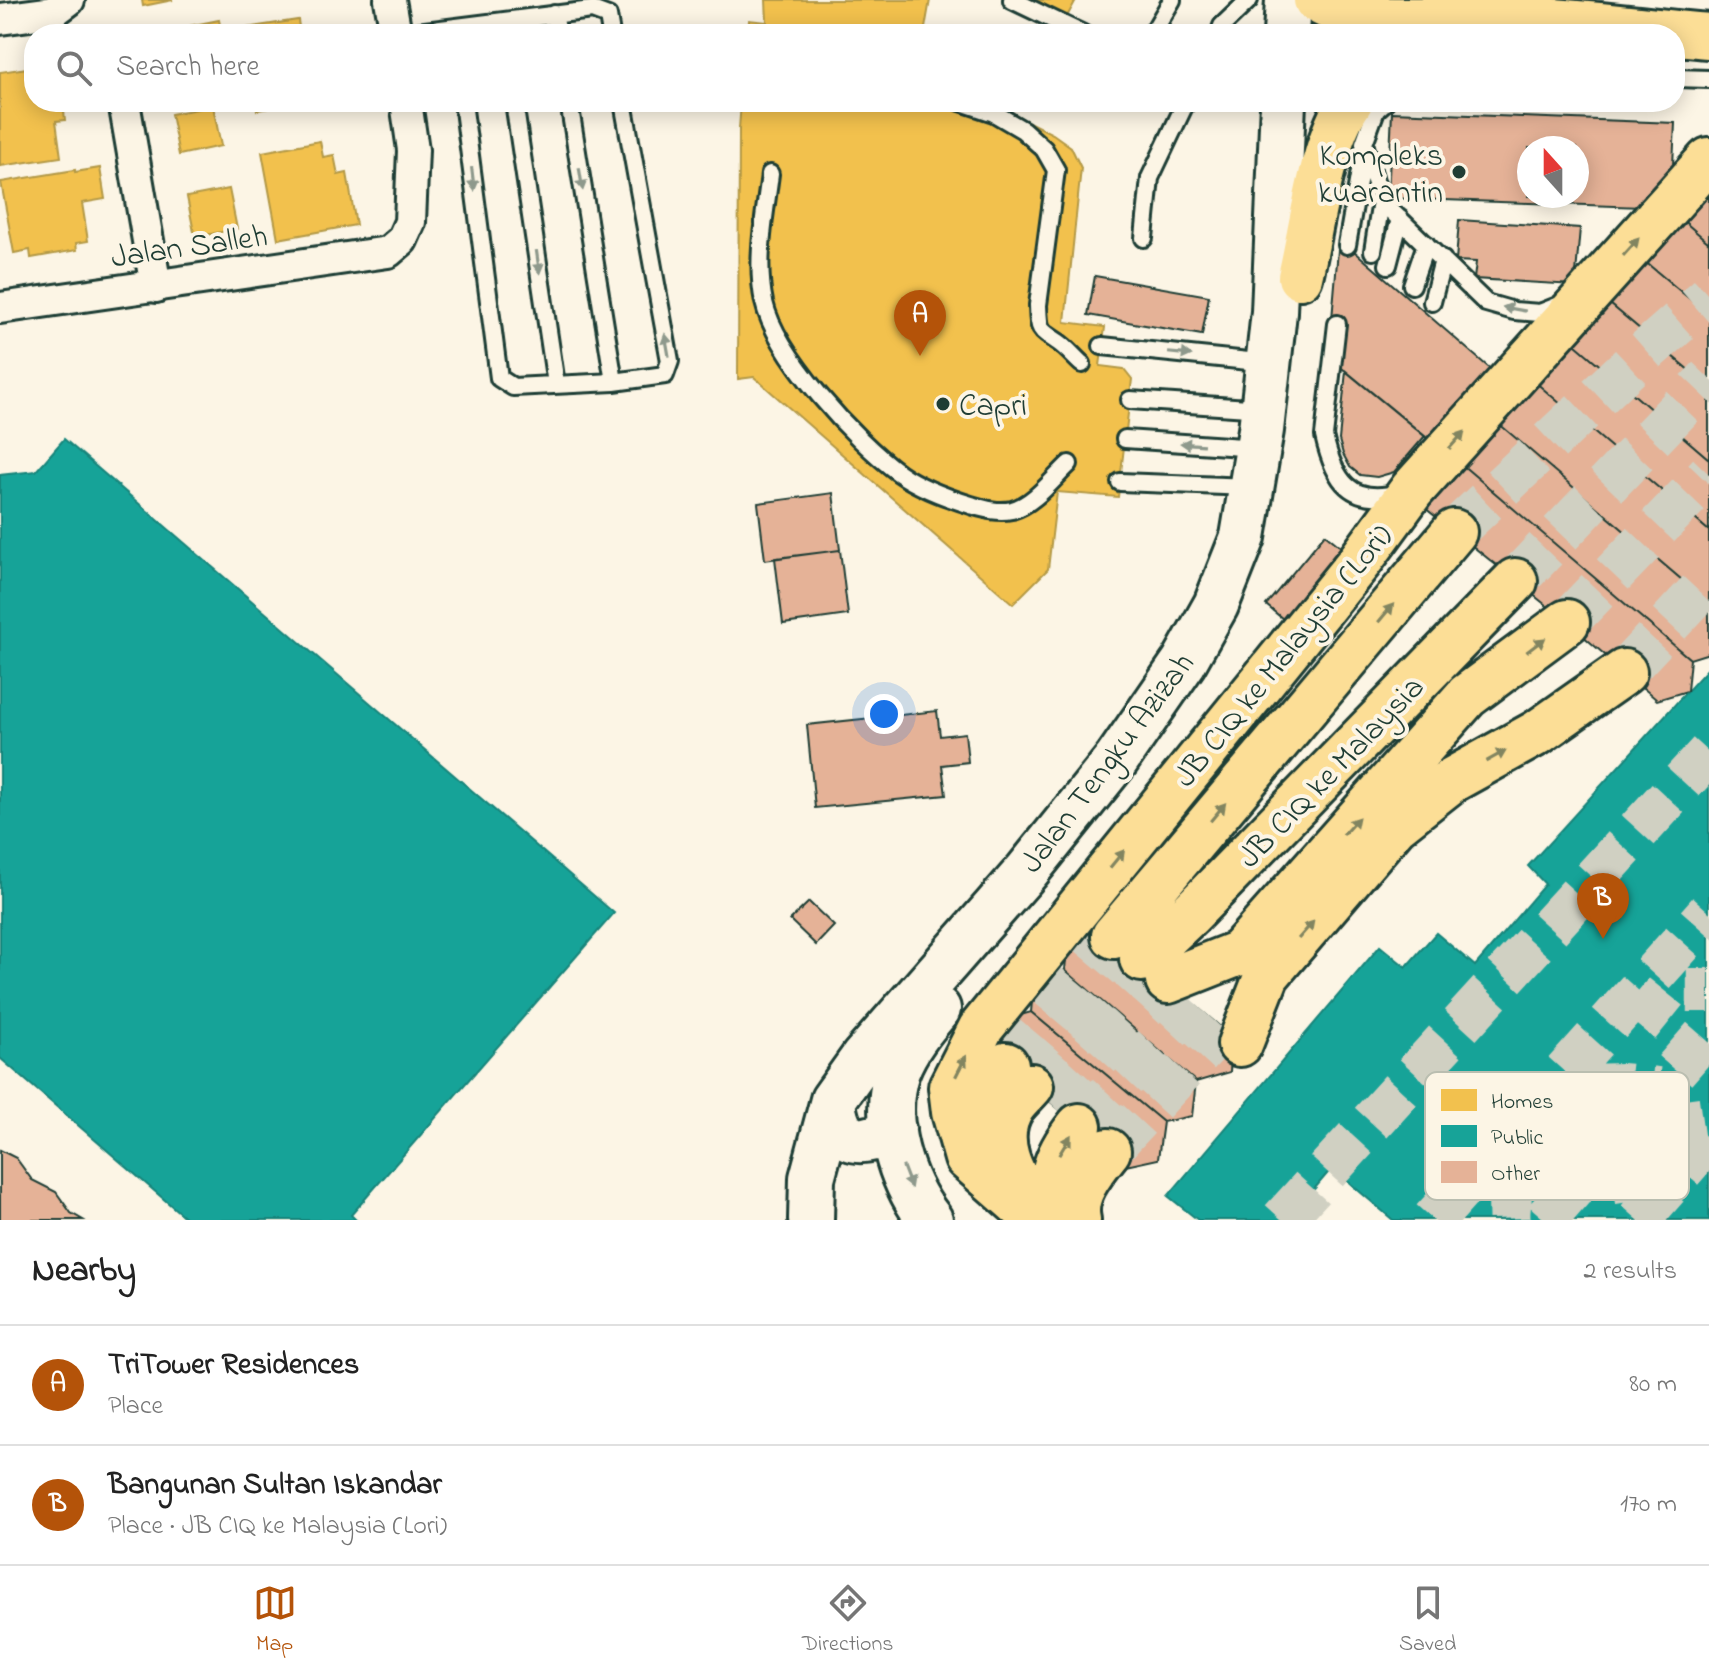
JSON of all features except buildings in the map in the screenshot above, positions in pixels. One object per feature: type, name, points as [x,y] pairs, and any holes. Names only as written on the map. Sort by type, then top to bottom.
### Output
[{"type":"main road","points":[[1287,24],[1288,0]]},
{"type":"main road","points":[[1304,24],[1305,0]]},
{"type":"main road","points":[[1316,0],[1337,11],[1345,24]]},
{"type":"main road","points":[[1685,35],[1709,36]]},
{"type":"main road","name":"Jalan Tengku Azizah","points":[[811,1220],[812,1178],[833,1100],[863,1058],[1027,871],[1117,759],[1176,673],[1216,605],[1243,537],[1258,448],[1274,312],[1283,112]]},
{"type":"main road","name":"Jalan Tengku Azizah","points":[[930,1220],[905,1175],[893,1129],[892,1104],[897,1072],[914,1038],[1131,783],[1184,701],[1226,626],[1249,573],[1270,509],[1300,277],[1301,112]]},
{"type":"main road","points":[[1300,277],[1327,155],[1342,112]]},
{"type":"main road","name":"JB CIQ ke Malaysia (Lori)","points":[[1038,1220],[967,1158],[954,1112],[951,1087],[981,1028],[1360,561],[1412,490],[1709,160]]},
{"type":"main road","name":"JB CIQ ke Malaysia (Lori)","points":[[1180,992],[1454,532]]},
{"type":"main road","name":"JB CIQ ke Malaysia","points":[[1180,992],[1190,914],[1515,581]]},
{"type":"main road","points":[[1180,992],[1253,964],[1467,696],[1567,622]]},
{"type":"main road","points":[[1180,992],[1253,964],[1395,825],[1452,780],[1537,733],[1624,672]]},
{"type":"main road","points":[[992,1182],[975,1117],[987,1088],[1068,1116],[1106,1188],[1097,1220]]},
{"type":"main road","points":[[833,1100],[835,1122],[841,1132],[863,1140],[875,1139],[893,1129]]},
{"type":"main road","name":"JB CIQ ke Malaysia (Lori)","points":[[1038,1220],[1011,1172],[1003,1139],[1012,1107],[1068,1116]]},
{"type":"main road","points":[[1050,1220],[1033,1193],[1025,1160],[1035,1128],[1068,1116]]},
{"type":"main road","points":[[1063,1220],[1052,1180],[1068,1116]]},
{"type":"main road","points":[[1068,1116],[1085,1180],[1076,1212],[1078,1220]]},
{"type":"street","points":[[0,19],[53,12],[69,0]]},
{"type":"street","points":[[390,0],[396,24]]},
{"type":"street","points":[[126,112],[156,287]]},
{"type":"street","name":"Jalan Salleh","points":[[0,308],[388,252],[402,240],[410,222],[413,150],[407,112]]},
{"type":"lane","points":[[1012,0],[1062,24]]},
{"type":"lane","points":[[1158,24],[1172,0]]},
{"type":"lane","points":[[1224,24],[1249,0]]},
{"type":"lane","points":[[518,24],[592,5],[608,16],[609,24]]},
{"type":"lane","points":[[554,14],[556,24]]},
{"type":"lane","points":[[464,112],[499,378],[513,387],[614,382],[665,375],[670,361],[625,112]]},
{"type":"lane","points":[[515,112],[556,384]]},
{"type":"lane","points":[[571,112],[614,382]]},
{"type":"lane","points":[[991,112],[1023,130],[1044,149],[1056,170],[1038,305],[1039,324],[1045,336],[1057,341],[1082,364]]},
{"type":"lane","points":[[1144,238],[1150,178],[1181,112]]},
{"type":"lane","points":[[1347,245],[1364,143],[1375,112]]},
{"type":"lane","points":[[1364,143],[1381,201],[1373,251]]},
{"type":"lane","points":[[770,174],[761,257],[764,303],[780,339],[804,374],[865,445],[900,474],[940,496],[995,512],[1016,509],[1039,493],[1069,464]]},
{"type":"lane","points":[[1381,201],[1486,303],[1514,311],[1540,313],[1588,294]]},
{"type":"lane","points":[[1388,265],[1400,219]]},
{"type":"lane","points":[[1412,285],[1426,244]]},
{"type":"lane","points":[[1432,302],[1443,260]]},
{"type":"lane","points":[[1337,324],[1324,436],[1328,454],[1338,475],[1353,491],[1376,499],[1412,490]]},
{"type":"lane","points":[[1102,346],[1268,363]]},
{"type":"lane","points":[[1130,400],[1258,448]]},
{"type":"lane","points":[[1125,439],[1258,448]]},
{"type":"lane","points":[[1120,482],[1258,448]]},
{"type":"tunnel","points":[[1454,532],[1709,296]]},
{"type":"tunnel","points":[[1515,581],[1709,378]]},
{"type":"tunnel","points":[[1567,622],[1709,474]]},
{"type":"tunnel","points":[[1624,672],[1709,581]]},
{"type":"tunnel","points":[[1282,1220],[1709,753]]},
{"type":"tunnel","points":[[1566,1072],[1709,912]]},
{"type":"tunnel","points":[[1006,1065],[1114,936]]},
{"type":"tunnel","points":[[1031,1086],[1142,959]]},
{"type":"tunnel","points":[[1054,1106],[1168,981]]},
{"type":"tunnel","points":[[1638,1026],[1667,990],[1709,990]]},
{"type":"tunnel","points":[[1079,1126],[1195,1003]]},
{"type":"tunnel","points":[[1108,1151],[1222,1028]]},
{"type":"tunnel","points":[[1673,1072],[1709,1031]]},
{"type":"tunnel","points":[[1689,1162],[1709,1139]]},
{"type":"tunnel","points":[[1433,1220],[1451,1200]]},
{"type":"tunnel","points":[[1545,1220],[1562,1200]]},
{"type":"tunnel","points":[[1637,1200],[1640,1218]]},
{"type":"tunnel","points":[[1638,1220],[1656,1200]]},
{"type":"place","name":"Kompleks kuarantin","points":[[1459,172]]},
{"type":"place","name":"TriTower Residences","points":[[920,356]]},
{"type":"place","name":"Capri","points":[[943,404]]},
{"type":"place","name":"Bangunan Sultan Iskandar","points":[[1603,939]]}]
